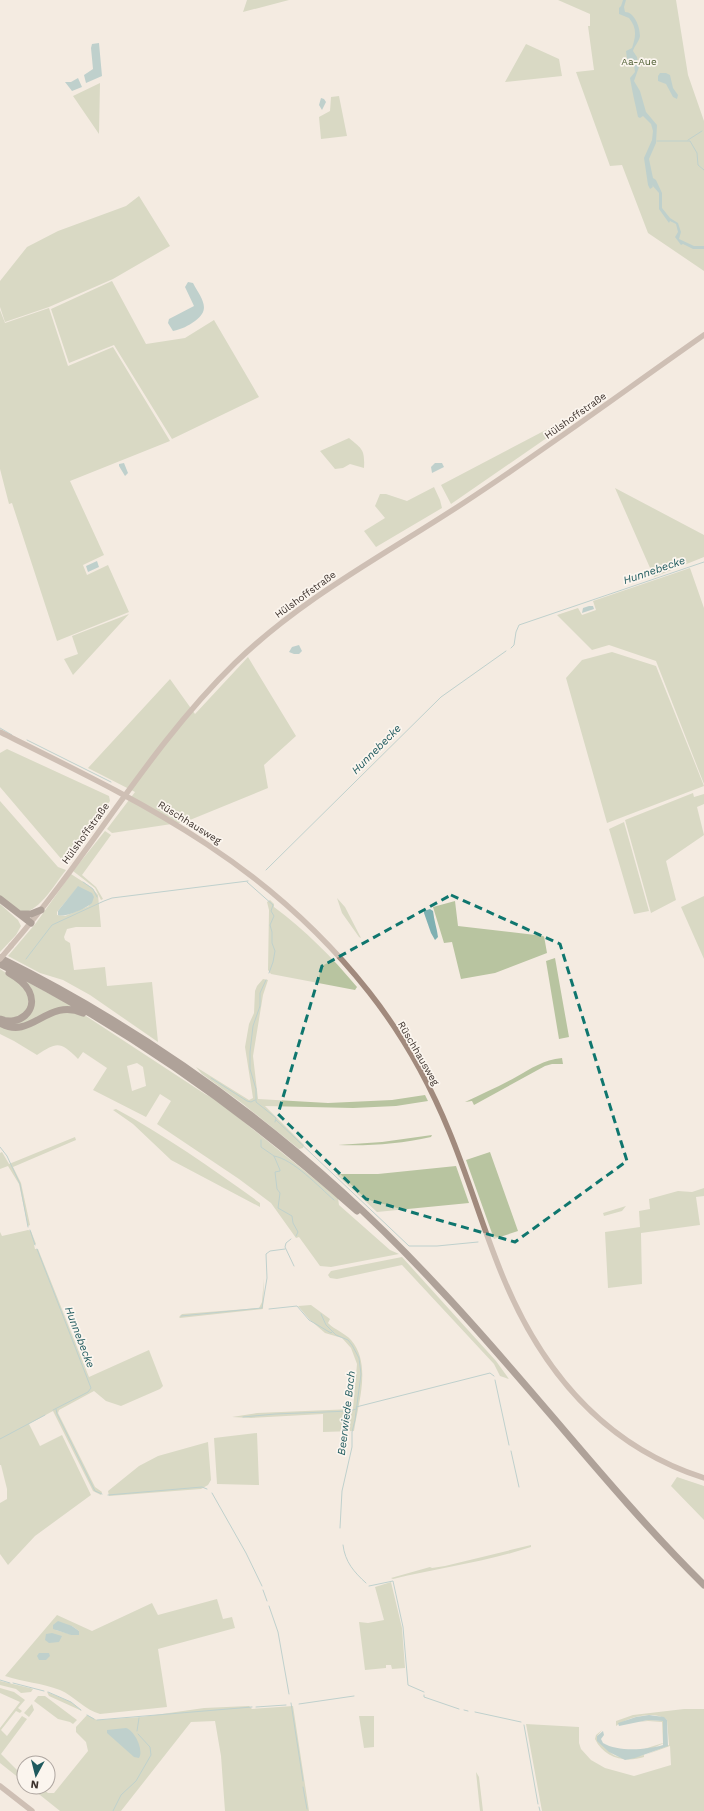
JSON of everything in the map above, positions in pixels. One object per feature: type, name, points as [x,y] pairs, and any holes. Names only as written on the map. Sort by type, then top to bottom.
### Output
[{"type":"highway","points":[[0,899],[20,914],[29,925]]},
{"type":"highway","points":[[0,902],[29,925]]},
{"type":"highway","points":[[20,914],[28,915],[41,910]]},
{"type":"highway","points":[[0,954],[21,965],[33,975]]},
{"type":"highway","points":[[0,958],[33,975],[136,1035],[229,1098],[328,1178],[406,1255],[478,1330],[633,1511],[704,1585]]},
{"type":"highway","points":[[0,964],[62,996],[114,1027],[197,1081],[311,1170],[406,1255],[466,1321],[618,1499],[704,1590]]},
{"type":"highway","points":[[0,968],[25,985],[31,994],[32,1000],[28,1012],[21,1019],[11,1022],[0,1019]]},
{"type":"highway","points":[[0,1023],[11,1027],[22,1027],[52,1012],[69,1008],[114,1027]]},
{"type":"main road","name":"Hülshoffstraße","points":[[0,958],[12,946],[41,910],[124,794],[166,740],[202,697],[242,656],[285,619],[339,580],[481,491],[704,336]]},
{"type":"main road","name":"Rüschhausweg","points":[[0,732],[124,794],[195,835],[249,872],[297,913],[344,961],[397,1032],[433,1096],[462,1161],[508,1290],[526,1327],[549,1365],[579,1401],[611,1429],[658,1460],[704,1478]]},
{"type":"main road","points":[[0,1786],[32,1811]]},
{"type":"highlighted area","points":[[451,895],[560,944],[627,1161],[515,1242],[366,1199],[278,1114],[322,966]]},
{"type":"green space","points":[[247,0],[289,0],[243,12]]},
{"type":"green space","name":"Aa-Aue","points":[[558,0],[676,0],[688,75],[704,121],[704,271],[648,233],[622,165],[610,166],[576,72],[594,70],[588,26],[590,26],[590,14]]},
{"type":"green space","points":[[526,44],[559,59],[562,76],[505,82]]},
{"type":"green space","points":[[100,83],[99,134],[73,96]]},
{"type":"green space","points":[[339,96],[347,136],[321,139],[319,117],[330,111],[331,97]]},
{"type":"green space","points":[[139,196],[170,246],[113,279],[49,307],[5,322],[0,307],[0,281],[27,247],[58,231],[126,206]]},
{"type":"green space","points":[[112,281],[146,344],[185,338],[214,320],[259,397],[172,439],[114,345],[69,363],[51,309]]},
{"type":"green space","points":[[49,308],[68,366],[113,347],[170,441],[70,481],[104,555],[83,565],[87,575],[108,565],[129,612],[57,641],[12,503],[9,504],[0,469],[0,310],[5,323]]},
{"type":"green space","points":[[561,422],[564,426],[451,504],[441,485]]},
{"type":"green space","points":[[349,438],[362,450],[364,457],[364,468],[350,464],[343,468],[335,469],[320,451]]},
{"type":"green space","points":[[434,487],[442,508],[376,547],[364,531],[385,518],[375,506],[380,494],[386,494],[407,501]]},
{"type":"green space","points":[[615,488],[704,535],[704,557],[654,577]]},
{"type":"green space","points":[[690,568],[704,608],[704,784],[656,661],[609,645],[592,650],[557,615],[578,608],[582,615],[596,610],[593,601]]},
{"type":"green space","points":[[129,614],[73,675],[64,659],[78,654],[72,636]]},
{"type":"green space","points":[[612,652],[656,666],[704,786],[607,823],[566,678],[582,660]]},
{"type":"green space","points":[[248,657],[296,736],[264,765],[268,788],[185,822],[112,833],[107,829],[135,792],[88,768],[170,679],[195,714]]},
{"type":"green space","points":[[7,749],[109,796],[110,801],[63,861],[0,787],[0,753]]},
{"type":"green space","points":[[693,793],[694,797],[704,794],[704,804],[697,807],[704,835],[666,861],[676,900],[651,913],[625,820]]},
{"type":"green space","points":[[0,801],[58,867],[66,870],[47,896],[35,908],[28,911],[22,912],[0,896]]},
{"type":"green space","points":[[624,822],[649,911],[634,914],[609,829]]},
{"type":"green space","points":[[105,831],[111,835],[82,875],[96,887],[103,899],[101,900],[95,888],[73,871]]},
{"type":"green space","points":[[71,874],[91,887],[98,895],[101,927],[76,927],[67,929],[64,937],[65,940],[70,943],[74,970],[105,967],[107,986],[152,982],[158,1042],[90,995],[63,980],[40,973],[8,956],[36,923]],"holes":[[[77,888],[84,889],[89,906],[65,916],[57,915],[57,912]]]},
{"type":"green space","points":[[704,896],[704,959],[681,907]]},
{"type":"green space","points":[[337,898],[345,907],[361,938],[342,913]]},
{"type":"green space","points":[[270,900],[274,904],[274,907],[297,925],[338,965],[357,987],[355,990],[271,974],[268,970],[269,910],[267,902]]},
{"type":"green space","points":[[455,901],[458,926],[544,936],[547,953],[495,973],[461,979],[452,942],[444,943],[433,907]]},
{"type":"green space","points":[[0,904],[18,920],[21,926],[16,935],[0,952]]},
{"type":"green space","points":[[555,958],[569,1037],[559,1039],[546,961]]},
{"type":"green space","points":[[0,969],[14,978],[29,994],[28,1009],[16,1019],[0,1017]]},
{"type":"green space","points":[[18,977],[76,1008],[21,1025],[10,1023],[33,1006]]},
{"type":"green space","points":[[263,979],[268,980],[263,995],[253,1056],[258,1099],[328,1103],[392,1100],[425,1095],[428,1101],[396,1106],[353,1108],[265,1106],[304,1145],[303,1148],[299,1149],[243,1104],[202,1074],[196,1067],[249,1100],[253,1098],[245,1047],[249,1024],[254,1013],[255,991]]},
{"type":"green space","points":[[54,1013],[77,1013],[86,1016],[218,1101],[338,1198],[339,1205],[390,1250],[399,1254],[331,1267],[320,1266],[299,1237],[296,1238],[271,1203],[239,1179],[157,1124],[171,1101],[160,1094],[146,1117],[93,1090],[107,1068],[83,1052],[78,1059],[67,1049],[58,1045],[37,1055],[0,1034],[0,1025],[11,1029]],"holes":[[[137,1063],[143,1067],[146,1086],[132,1091],[127,1066]]]},
{"type":"green space","points":[[562,1058],[563,1064],[552,1064],[545,1066],[474,1105],[472,1101],[465,1102],[504,1084],[538,1065]]},
{"type":"green space","points":[[116,1109],[153,1130],[207,1165],[260,1203],[260,1207],[171,1160],[133,1124],[113,1110]]},
{"type":"green space","points":[[432,1135],[431,1137],[396,1143],[373,1145],[338,1145],[382,1142]]},
{"type":"green space","points":[[75,1137],[76,1140],[13,1167],[21,1183],[30,1225],[28,1226],[19,1184],[8,1166],[0,1169],[0,1153],[2,1152],[9,1164]]},
{"type":"green space","points":[[490,1152],[518,1231],[494,1239],[466,1160]]},
{"type":"green space","points":[[456,1166],[469,1203],[377,1212],[336,1174],[378,1174]]},
{"type":"green space","points":[[704,1188],[704,1196],[696,1197],[700,1225],[641,1233],[642,1284],[608,1288],[605,1232],[640,1227],[639,1211],[650,1209],[649,1199],[678,1191],[692,1192]]},
{"type":"green space","points":[[626,1206],[622,1211],[604,1216],[603,1213]]},
{"type":"green space","points":[[28,1230],[31,1231],[36,1244],[34,1245],[35,1249],[38,1249],[89,1377],[149,1350],[163,1386],[160,1389],[121,1406],[106,1401],[94,1391],[59,1410],[58,1413],[95,1487],[102,1492],[101,1495],[93,1491],[53,1411],[29,1424],[40,1446],[62,1435],[91,1495],[35,1536],[8,1565],[0,1554],[0,1503],[7,1499],[7,1489],[0,1465],[0,1232],[2,1236]]},
{"type":"green space","points":[[402,1257],[496,1361],[509,1379],[500,1376],[494,1364],[402,1265],[337,1279],[330,1278],[328,1275],[331,1271]]},
{"type":"green space","points":[[264,1278],[263,1309],[179,1317],[182,1314],[259,1308],[262,1302]]},
{"type":"green space","points":[[311,1305],[330,1319],[328,1323],[351,1340],[361,1361],[362,1384],[354,1431],[323,1432],[323,1414],[251,1418],[232,1417],[257,1413],[353,1409],[357,1364],[351,1348],[342,1338],[325,1333],[309,1319],[298,1306]]},
{"type":"green space","points":[[257,1433],[259,1485],[217,1484],[214,1438]]},
{"type":"green space","points":[[208,1442],[211,1480],[208,1485],[201,1489],[109,1496],[108,1491],[139,1466],[158,1456]]},
{"type":"green space","points":[[677,1477],[704,1486],[704,1520],[671,1486]]},
{"type":"green space","points":[[531,1545],[531,1547],[497,1557],[393,1579],[391,1578],[430,1567],[445,1566]]},
{"type":"green space","points":[[391,1582],[402,1628],[405,1668],[392,1669],[391,1665],[386,1665],[386,1668],[365,1670],[359,1622],[368,1623],[384,1620],[375,1587]]},
{"type":"green space","points":[[217,1599],[223,1619],[232,1617],[235,1628],[158,1649],[167,1707],[100,1714],[89,1709],[60,1690],[5,1676],[57,1615],[92,1631],[152,1603],[158,1615]],"holes":[[[72,1626],[79,1631],[73,1635],[56,1630]]]},
{"type":"green space","points":[[0,1681],[33,1689],[31,1692],[21,1693],[16,1689],[0,1685]]},
{"type":"green space","points":[[0,1688],[14,1692],[25,1700],[18,1708],[22,1711],[20,1713],[16,1711],[1,1730],[7,1736],[22,1716],[27,1719],[1,1754],[16,1769],[16,1776],[0,1763],[0,1728],[20,1702],[0,1693]]},
{"type":"green space","points":[[47,1692],[71,1702],[82,1711],[49,1696]]},
{"type":"green space","points":[[38,1696],[45,1696],[77,1720],[73,1724],[58,1719],[34,1701]]},
{"type":"green space","points":[[32,1704],[34,1710],[29,1717],[24,1713]]},
{"type":"green space","points":[[249,1706],[252,1709],[293,1706],[309,1811],[225,1811],[221,1756],[215,1721],[191,1722],[121,1811],[60,1811],[40,1795],[56,1795],[56,1791],[88,1751],[86,1742],[76,1732],[76,1727],[87,1715],[97,1720],[141,1717],[204,1708]]},
{"type":"green space","points":[[684,1709],[704,1709],[704,1811],[542,1811],[526,1724],[579,1727],[579,1743],[581,1749],[591,1760],[605,1768],[634,1776],[671,1765],[670,1746],[645,1755],[669,1745],[667,1720],[655,1715],[648,1715],[626,1720],[616,1726],[616,1721],[633,1715]]},
{"type":"green space","points":[[359,1716],[374,1716],[374,1747],[364,1748]]},
{"type":"green space","points":[[648,1720],[663,1721],[664,1743],[653,1748],[644,1749],[663,1743],[662,1722],[638,1722]]},
{"type":"green space","points":[[602,1730],[597,1736],[607,1749],[616,1756],[627,1757],[644,1755],[644,1757],[637,1759],[623,1759],[609,1755],[595,1739],[596,1735]]},
{"type":"green space","points":[[476,1772],[479,1777],[483,1811],[480,1811]]},
{"type":"water","points":[[623,0],[626,0],[624,7],[625,12],[634,17],[640,32],[640,36],[633,51],[637,57],[639,67],[634,81],[640,91],[646,112],[657,125],[656,143],[649,159],[653,178],[656,180],[662,193],[662,208],[670,218],[678,223],[681,232],[679,239],[694,246],[704,246],[704,249],[693,249],[683,244],[681,245],[675,237],[678,232],[676,224],[670,221],[669,223],[659,209],[659,193],[652,185],[653,187],[650,189],[648,185],[644,158],[652,140],[653,131],[651,124],[643,116],[640,118],[638,117],[630,78],[635,72],[633,59],[627,59],[626,51],[632,48],[635,29],[629,18],[619,14],[619,8]]},
{"type":"water","points":[[99,43],[102,76],[86,83],[84,75],[93,69],[92,44]]},
{"type":"water","points":[[660,73],[670,75],[673,88],[678,95],[677,99],[673,97],[666,84],[658,81],[658,76]]},
{"type":"water","points":[[78,78],[82,87],[72,91],[65,82],[71,82]]},
{"type":"water","points":[[321,98],[326,102],[322,110],[319,105]]},
{"type":"water","points":[[188,282],[193,283],[202,298],[204,308],[203,312],[195,321],[173,331],[168,323],[169,319],[194,306],[185,287]]},
{"type":"water","points":[[124,463],[128,473],[125,476],[119,466],[119,464]]},
{"type":"water","points":[[435,463],[442,463],[444,467],[432,473],[431,467]]},
{"type":"water","points":[[97,561],[99,567],[88,572],[86,566]]},
{"type":"water","points":[[593,606],[594,609],[582,613],[583,608]]},
{"type":"water","points":[[299,645],[302,651],[299,654],[289,652],[292,647]]},
{"type":"water","points":[[78,886],[92,893],[94,897],[92,903],[76,912],[61,916],[58,915],[58,911]]},
{"type":"water","points":[[430,909],[433,911],[438,934],[438,937],[435,940],[424,913],[424,911]]},
{"type":"water","points":[[58,1621],[72,1626],[79,1631],[79,1635],[71,1635],[53,1629],[53,1625]]},
{"type":"water","points":[[52,1633],[62,1636],[59,1642],[49,1643],[45,1640],[46,1634]]},
{"type":"water","points":[[39,1653],[49,1653],[50,1656],[46,1660],[39,1660],[37,1656]]},
{"type":"water","points":[[649,1715],[664,1717],[667,1720],[668,1746],[625,1760],[609,1752],[597,1741],[597,1736],[603,1731],[604,1735],[601,1739],[603,1743],[616,1748],[640,1749],[663,1745],[663,1721],[648,1720],[619,1726],[618,1723],[636,1717]]},
{"type":"water","points":[[126,1728],[133,1733],[138,1741],[140,1750],[139,1758],[134,1757],[107,1733],[107,1730]]},
{"type":"waterway","points":[[688,140],[702,131]]},
{"type":"waterway","points":[[657,141],[690,141],[697,153],[698,165],[704,170]]},
{"type":"waterway","name":"Hunnebecke","points":[[511,648],[514,645],[516,632],[519,625],[704,562]]},
{"type":"waterway","name":"Hunnebecke","points":[[266,870],[441,697],[506,651]]},
{"type":"waterway","points":[[0,728],[12,735]]},
{"type":"waterway","points":[[27,740],[111,782]]},
{"type":"waterway","name":"Hunnebecke","points":[[26,959],[52,925],[112,898],[248,881]]},
{"type":"waterway","points":[[83,882],[93,889],[97,897]]},
{"type":"waterway","name":"Beerwiede Bach","points":[[247,882],[273,905],[271,911],[274,916],[270,925],[272,932],[272,943],[275,951],[269,973]]},
{"type":"waterway","name":"Beerwiede Bach","points":[[266,980],[260,993],[260,1006],[253,1026],[250,1069],[256,1089],[256,1102],[276,1118],[275,1122]]},
{"type":"waterway","points":[[211,1078],[247,1101],[251,1102],[255,1100]]},
{"type":"waterway","points":[[276,1120],[409,1246],[437,1246],[478,1242]]},
{"type":"waterway","name":"Beerwiede Bach","points":[[261,1140],[261,1147],[274,1156],[280,1170],[275,1172],[277,1189],[280,1193],[278,1208],[292,1216],[293,1223],[298,1232],[296,1236]]},
{"type":"waterway","name":"Hunnebecke","points":[[0,1147],[7,1156],[20,1184],[28,1227]]},
{"type":"waterway","points":[[274,1156],[289,1162],[334,1200]]},
{"type":"waterway","name":"Hunnebecke","points":[[30,1230],[35,1245]]},
{"type":"waterway","name":"Beerwiede Bach","points":[[291,1239],[286,1243],[285,1247],[294,1266]]},
{"type":"waterway","name":"Hunnebecke","points":[[37,1249],[91,1388],[88,1392],[53,1410]]},
{"type":"waterway","points":[[181,1316],[262,1308],[267,1278],[266,1254],[270,1251],[285,1249]]},
{"type":"waterway","points":[[269,1309],[297,1306],[309,1320],[331,1333],[333,1331]]},
{"type":"waterway","name":"Beerwiede Bach","points":[[321,1314],[326,1325],[336,1335],[348,1340],[352,1345],[359,1358],[361,1374],[352,1432],[352,1447],[342,1491],[340,1528]]},
{"type":"waterway","points":[[356,1407],[490,1373],[494,1376]]},
{"type":"waterway","points":[[495,1380],[509,1445]]},
{"type":"waterway","points":[[56,1409],[57,1414],[95,1491],[102,1494]]},
{"type":"waterway","points":[[243,1417],[275,1414],[350,1411],[356,1409]]},
{"type":"waterway","name":"Hunnebecke","points":[[0,1439],[45,1415]]},
{"type":"waterway","points":[[511,1451],[519,1487]]},
{"type":"waterway","points":[[108,1495],[202,1487],[207,1489]]},
{"type":"waterway","points":[[212,1493],[246,1553],[262,1586]]},
{"type":"waterway","name":"Beerwiede Bach","points":[[343,1545],[348,1562],[366,1583]]},
{"type":"waterway","name":"Beerwiede Bach","points":[[369,1586],[393,1581],[403,1627],[408,1685],[424,1692]]},
{"type":"waterway","points":[[263,1590],[267,1601]]},
{"type":"waterway","points":[[269,1606],[278,1632],[289,1694]]},
{"type":"waterway","points":[[0,1680],[10,1683]]},
{"type":"waterway","points":[[13,1683],[44,1691]]},
{"type":"waterway","points":[[48,1692],[71,1702],[81,1710]]},
{"type":"waterway","name":"Beerwiede Bach","points":[[424,1695],[424,1697],[459,1709]]},
{"type":"waterway","points":[[299,1704],[354,1696]]},
{"type":"waterway","points":[[291,1703],[303,1781]]},
{"type":"waterway","points":[[256,1707],[286,1705]]},
{"type":"waterway","points":[[97,1720],[252,1707]]},
{"type":"waterway","name":"Beerwiede Bach","points":[[464,1710],[468,1711]]},
{"type":"waterway","name":"Beerwiede Bach","points":[[475,1712],[521,1722]]},
{"type":"waterway","points":[[87,1715],[94,1719]]},
{"type":"waterway","points":[[137,1731],[139,1718]]},
{"type":"waterway","name":"Beerwiede Bach","points":[[524,1725],[538,1804]]},
{"type":"waterway","points":[[113,1811],[121,1795],[136,1781],[151,1755],[150,1747],[138,1734]]},
{"type":"waterway","points":[[303,1787],[307,1809]]},
{"type":"waterway","name":"Beerwiede Bach","points":[[539,1807],[540,1811]]}]
